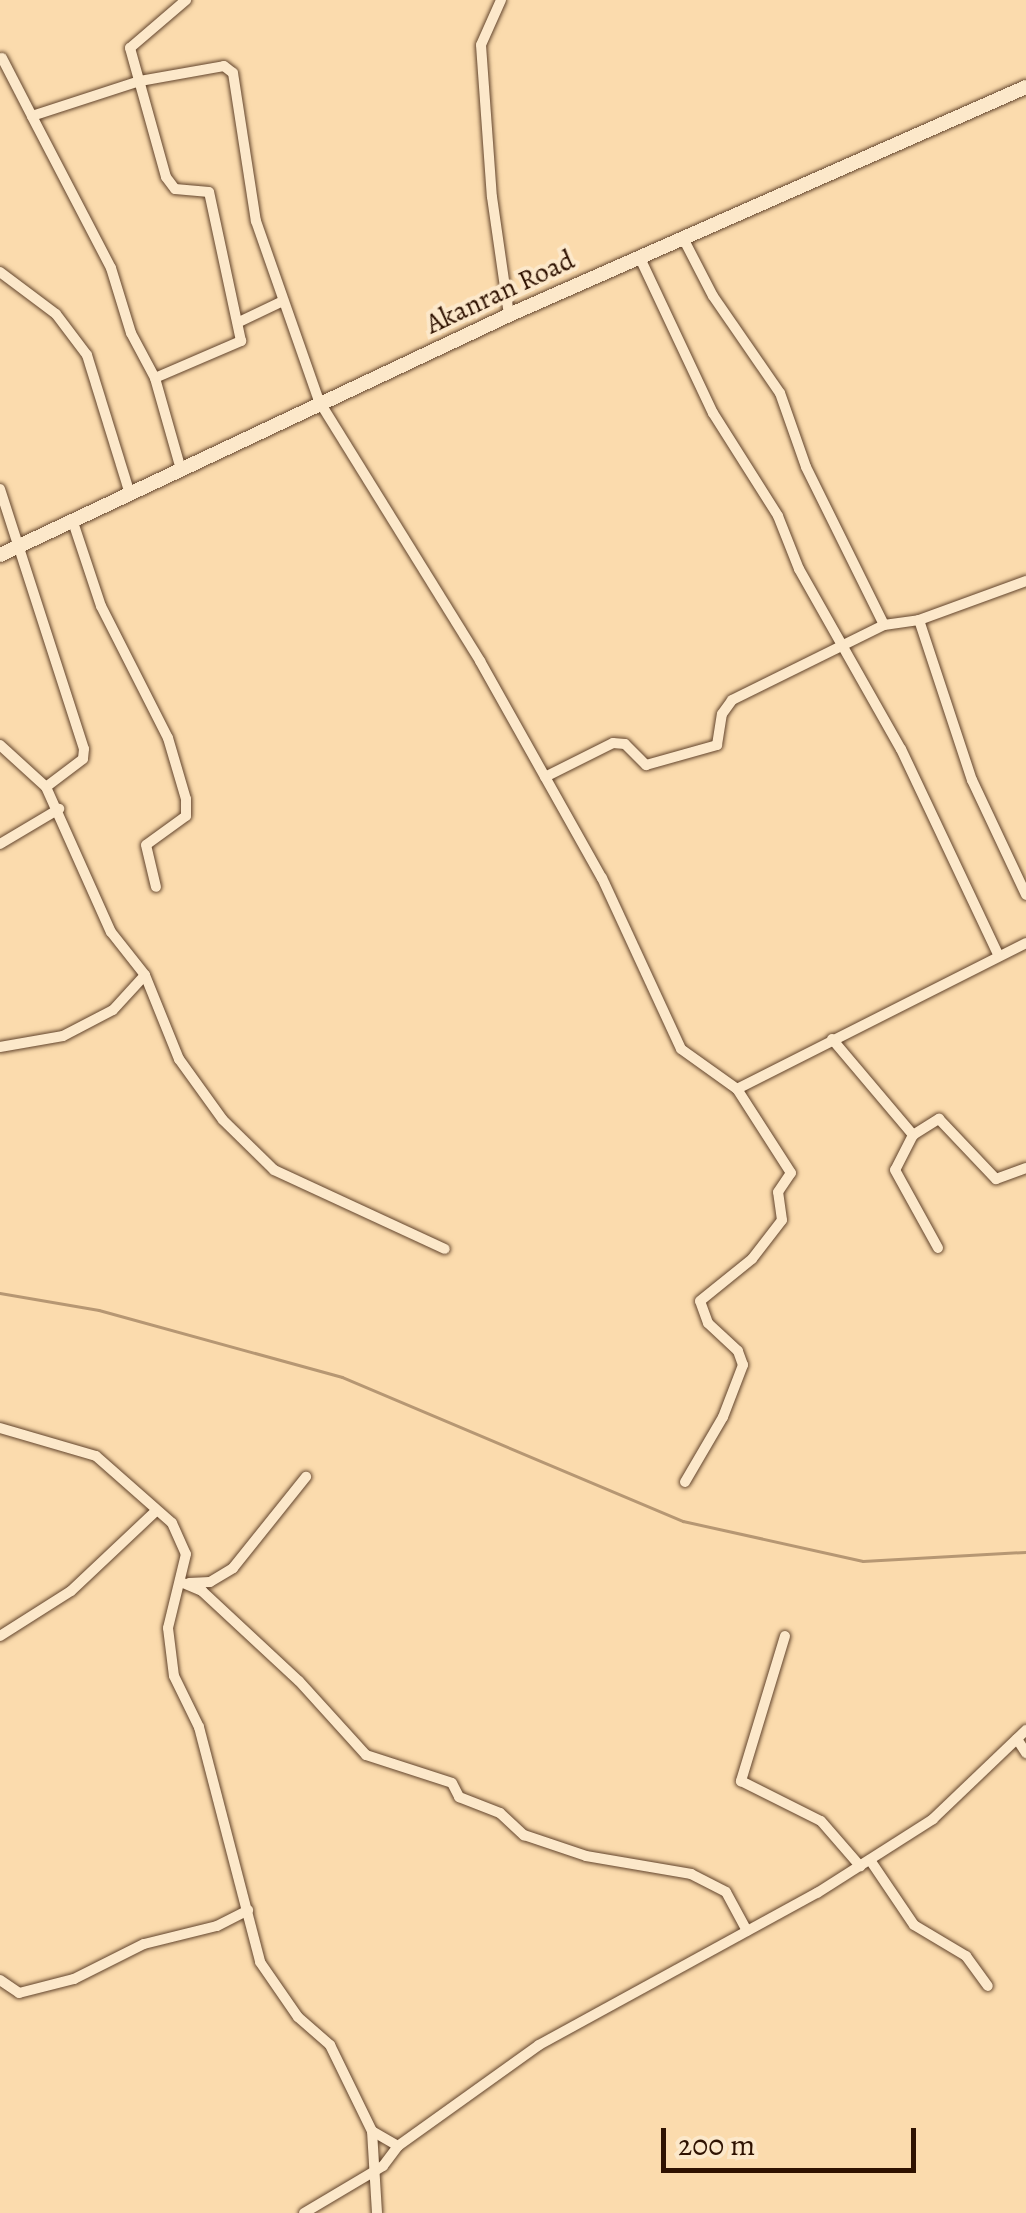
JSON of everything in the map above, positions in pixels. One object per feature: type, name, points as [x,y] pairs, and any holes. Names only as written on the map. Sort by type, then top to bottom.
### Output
[{"type":"main road","name":"Akanran Road","points":[[0,555],[180,466],[510,314],[1026,87]]},
{"type":"street","points":[[154,378],[235,349],[239,322],[208,192],[170,184],[132,42],[162,26],[186,0]]},
{"type":"street","points":[[501,0],[484,27],[482,45],[492,197],[510,314]]},
{"type":"street","points":[[2,58],[92,224],[154,378],[180,466]]},
{"type":"street","points":[[32,116],[140,81],[231,70],[256,221],[281,302],[320,402],[602,878],[680,1049],[737,1089],[791,1173],[778,1192],[782,1220],[752,1259],[700,1301],[708,1323],[738,1350],[742,1365],[723,1417],[685,1482]]},
{"type":"street","points":[[683,238],[713,296],[780,393],[806,467],[884,625]]},
{"type":"street","points":[[639,256],[686,360],[744,468],[778,516],[799,569],[901,750],[999,956]]},
{"type":"street","points":[[0,272],[56,314],[88,355],[130,491]]},
{"type":"street","points":[[239,322],[281,302]]},
{"type":"street","points":[[0,489],[84,749],[83,759],[46,787]]},
{"type":"street","points":[[72,519],[101,606],[168,738],[186,800],[186,816],[146,845],[156,887]]},
{"type":"street","points":[[545,777],[614,742],[646,764],[718,745],[725,705],[884,625],[919,620],[1026,581]]},
{"type":"street","points":[[919,620],[972,780],[1026,895]]},
{"type":"street","points":[[0,746],[46,787],[59,809],[110,932],[145,974],[179,1059],[252,1152],[365,1217],[445,1249]]},
{"type":"street","points":[[0,844],[59,809]]},
{"type":"street","points":[[737,1089],[1026,942]]},
{"type":"street","points":[[0,1046],[63,1036],[113,1010],[145,974]]},
{"type":"street","points":[[832,1039],[913,1135]]},
{"type":"street","points":[[938,1248],[903,1195],[895,1170],[913,1135],[939,1119],[996,1179],[1026,1168]]},
{"type":"street","points":[[0,1428],[96,1456],[172,1523],[186,1554],[183,1583],[168,1628],[174,1676],[199,1727],[260,1962],[298,2017],[330,2046],[372,2131],[377,2213]]},
{"type":"street","points":[[183,1583],[210,1582],[233,1568],[306,1477]]},
{"type":"street","points":[[0,1636],[71,1591],[156,1512]]},
{"type":"street","points":[[183,1583],[202,1591],[299,1681],[366,1755],[452,1783],[458,1797],[500,1813],[524,1835],[586,1856],[692,1874],[726,1892],[747,1931]]},
{"type":"street","points":[[786,1636],[741,1781],[835,1830],[914,1925],[966,1956],[988,1986]]},
{"type":"street","points":[[304,2213],[377,2168],[398,2146],[539,2044],[747,1931],[934,1819],[1022,1735]]},
{"type":"street","points":[[1022,1735],[1026,1753]]},
{"type":"street","points":[[0,1980],[19,1992],[74,1979],[144,1944],[217,1926],[248,1910]]},
{"type":"street","points":[[372,2131],[398,2146]]},
{"type":"waterway","points":[[0,1293],[99,1310],[342,1377],[683,1521],[863,1561],[1026,1552]]}]
